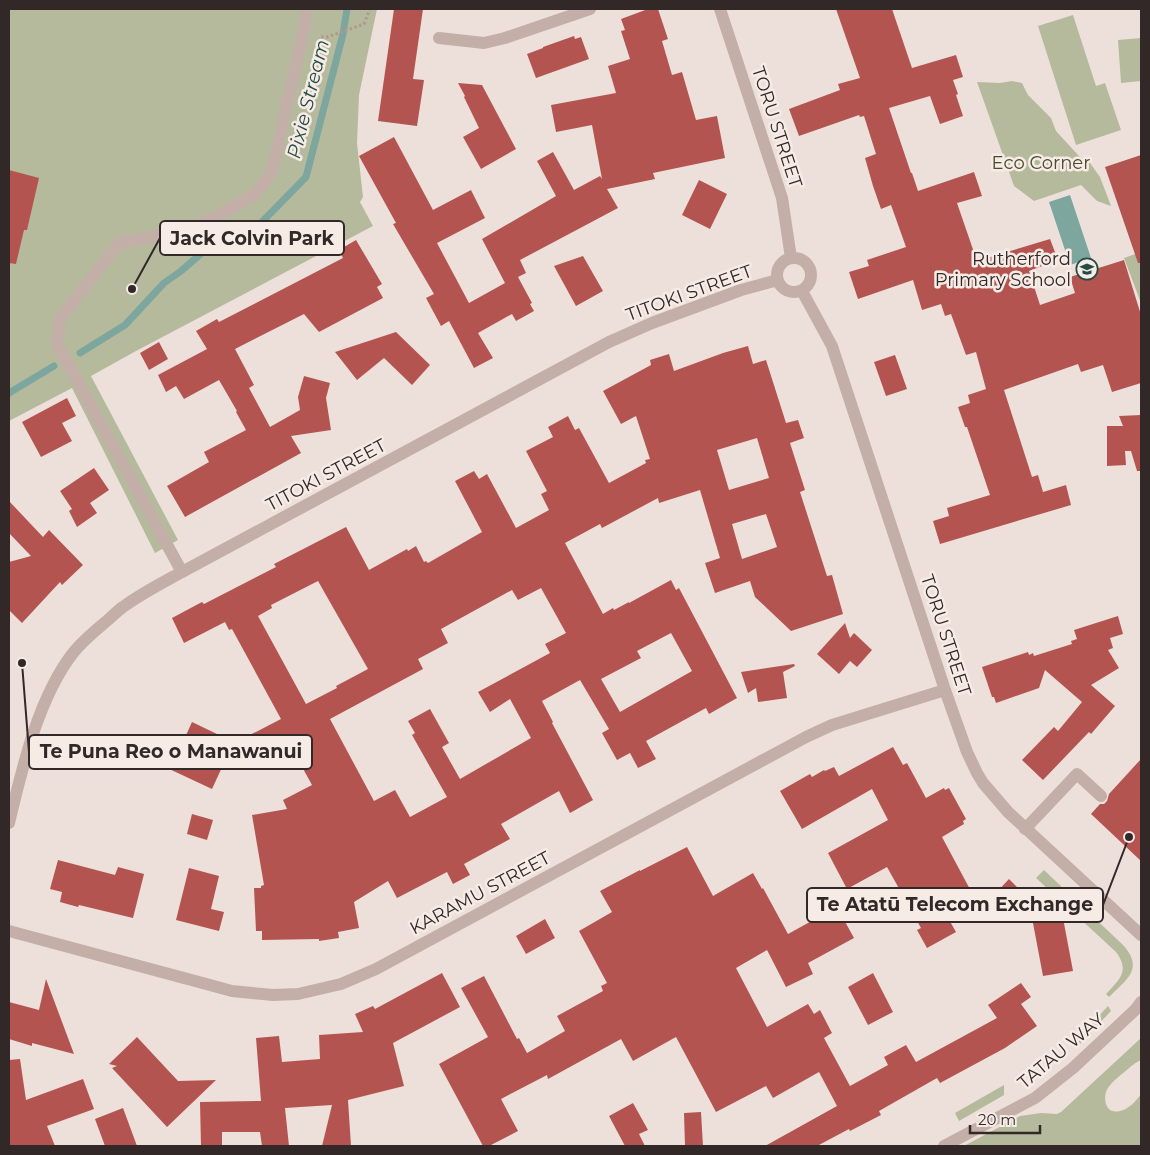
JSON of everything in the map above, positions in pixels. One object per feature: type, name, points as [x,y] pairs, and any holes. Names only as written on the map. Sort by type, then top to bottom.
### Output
[{"type":"street","points":[[182,572],[57,344],[60,319],[120,243],[190,229],[220,215],[255,194],[272,171],[307,9]]},
{"type":"street","points":[[440,38],[484,43],[505,38],[590,9]]},
{"type":"street","name":"TORU STREET","points":[[720,9],[782,198],[791,258]]},
{"type":"street","points":[[791,258],[805,262],[810,270],[810,280],[802,291],[787,291],[783,289],[778,280],[777,271],[779,266],[791,258]]},
{"type":"street","name":"TITOKI STREET","points":[[9,818],[30,744],[43,708],[58,678],[73,654],[121,608],[182,572],[631,332],[741,290],[778,280]]},
{"type":"street","name":"TORU STREET","points":[[802,291],[832,346],[945,690],[967,752],[977,773],[994,797],[1025,829],[1141,935]]},
{"type":"street","name":"KARAMU STREET","points":[[9,931],[232,991],[273,995],[298,994],[341,984],[376,970],[806,736],[832,725],[945,690]]},
{"type":"street","points":[[1025,829],[1077,774],[1101,796]]},
{"type":"street","name":"TATAU WAY","points":[[944,1146],[1035,1098],[1073,1068],[1135,1010],[1141,1002]]},
{"type":"path","points":[[326,38],[364,24],[370,9]]},
{"type":"green space","points":[[9,9],[377,9],[359,95],[357,143],[363,197],[360,202],[373,226],[91,376],[178,540],[155,553],[72,388],[9,421]]},
{"type":"green space","points":[[1073,15],[1096,86],[1105,83],[1121,130],[1076,145],[1038,26]]},
{"type":"green space","points":[[1141,38],[1141,81],[1121,83],[1118,40]]},
{"type":"green space","name":"Eco Corner","points":[[1012,81],[1022,83],[1028,95],[1051,118],[1056,131],[1079,156],[1090,163],[1100,177],[1111,206],[1097,201],[1081,185],[1034,201],[1014,186],[977,82],[1000,83]]},
{"type":"green space","points":[[1141,252],[1141,303],[1124,258]]},
{"type":"green space","points":[[1044,870],[1124,946],[1130,954],[1133,968],[1126,979],[1109,997],[1106,994],[1122,974],[1123,970],[1120,959],[1116,952],[1036,878]]},
{"type":"green space","points":[[1108,1006],[1111,1011],[1078,1046],[1074,1043]]},
{"type":"green space","points":[[1141,1038],[1141,1060],[1131,1066],[1111,1084],[1106,1092],[1105,1100],[1108,1108],[1115,1112],[1129,1107],[1141,1094],[1141,1146],[964,1146],[1020,1116],[1041,1113],[1057,1114],[1061,1112]]},
{"type":"green space","points":[[1004,1085],[1004,1095],[959,1121],[955,1113]]},
{"type":"water","points":[[1070,195],[1091,258],[1070,265],[1049,202]]},
{"type":"building","points":[[394,9],[423,9],[413,79],[424,80],[417,126],[378,121]]},
{"type":"building","points":[[648,9],[658,9],[668,39],[662,41],[672,75],[682,72],[696,120],[717,116],[725,158],[653,173],[655,179],[607,189],[618,208],[520,260],[526,273],[518,277],[532,303],[530,304],[534,311],[516,321],[512,314],[478,333],[493,358],[474,368],[449,321],[441,326],[426,298],[434,294],[393,224],[396,223],[359,156],[394,137],[433,210],[471,190],[485,218],[437,243],[469,303],[505,283],[482,239],[556,196],[537,161],[553,152],[574,190],[600,176],[602,179],[592,125],[556,132],[551,105],[616,93],[608,66],[630,59],[621,31],[625,30],[621,19]]},
{"type":"building","points":[[836,9],[892,9],[912,68],[956,55],[963,77],[953,80],[963,116],[940,124],[930,96],[889,108],[918,191],[974,172],[982,196],[957,203],[977,261],[1050,239],[1058,260],[1029,271],[1040,305],[1075,293],[1070,277],[1124,260],[1141,315],[1141,383],[1112,392],[1103,365],[1081,372],[1078,364],[1004,390],[1032,477],[1038,475],[1043,492],[1066,485],[1071,505],[940,544],[933,521],[949,516],[947,508],[990,495],[967,427],[965,427],[958,407],[970,403],[968,395],[986,389],[976,352],[966,355],[951,314],[945,316],[941,304],[922,310],[913,280],[858,299],[849,272],[869,266],[867,260],[906,247],[891,205],[881,209],[873,186],[865,158],[876,154],[864,116],[860,117],[859,115],[799,136],[789,109],[840,90],[838,84],[860,78]]},
{"type":"building","points":[[574,36],[575,39],[581,37],[589,59],[536,78],[527,54]]},
{"type":"building","points":[[458,83],[482,85],[516,149],[481,169],[463,137],[479,128]]},
{"type":"building","points":[[1141,155],[1141,263],[1138,263],[1105,167]]},
{"type":"building","points":[[9,170],[39,178],[27,230],[24,230],[16,264],[9,263]]},
{"type":"building","points":[[699,180],[727,194],[710,229],[682,215]]},
{"type":"building","points":[[356,240],[382,284],[377,287],[383,298],[319,332],[304,314],[235,349],[254,385],[249,388],[270,427],[300,410],[298,397],[304,376],[330,383],[326,398],[331,430],[291,436],[301,453],[185,517],[167,486],[209,462],[204,452],[246,430],[219,380],[184,399],[176,386],[166,392],[158,375],[207,349],[196,331],[217,319],[219,322],[343,258],[339,250]]},
{"type":"building","points":[[583,256],[603,291],[576,306],[554,266]]},
{"type":"building","points":[[396,332],[430,365],[412,385],[384,358],[357,380],[335,352]]},
{"type":"building","points":[[159,342],[168,359],[149,370],[140,353]]},
{"type":"building","points":[[748,346],[753,364],[766,360],[786,423],[798,420],[804,438],[790,443],[805,490],[800,492],[827,576],[832,575],[843,614],[791,631],[755,597],[750,581],[715,593],[705,563],[720,558],[700,490],[659,503],[658,498],[602,528],[600,524],[565,543],[603,614],[613,608],[614,610],[629,603],[671,580],[676,590],[679,588],[737,698],[709,714],[706,708],[646,741],[656,759],[638,768],[630,753],[617,760],[602,733],[609,729],[580,680],[542,701],[593,800],[570,813],[559,791],[501,824],[510,839],[464,864],[470,875],[453,884],[447,872],[397,898],[388,881],[354,902],[359,928],[338,932],[339,938],[319,941],[319,939],[262,940],[262,931],[256,931],[254,888],[261,888],[264,885],[252,815],[287,809],[283,800],[312,785],[290,745],[259,761],[246,737],[281,719],[232,629],[229,630],[225,622],[184,643],[172,618],[202,602],[204,604],[276,567],[274,564],[346,527],[369,570],[416,546],[424,562],[428,563],[482,532],[455,481],[474,471],[479,479],[487,474],[516,528],[549,510],[541,494],[547,491],[526,451],[553,437],[548,427],[568,416],[575,430],[579,428],[609,483],[646,463],[645,460],[650,459],[636,416],[621,424],[603,391],[651,365],[650,360],[669,354],[674,371]],"holes":[[[757,438],[769,478],[729,490],[717,450]],[[766,514],[777,547],[742,559],[732,524]],[[318,581],[368,669],[306,704],[258,616],[272,608],[271,605]],[[541,588],[566,633],[545,644],[550,653],[478,692],[490,712],[510,699],[531,738],[460,779],[442,747],[449,743],[430,709],[408,721],[415,733],[412,735],[447,797],[410,817],[395,790],[374,801],[330,719],[423,669],[418,659],[448,643],[441,629],[512,590],[518,600]],[[671,633],[692,671],[620,712],[601,679],[641,658],[637,651]]]},
{"type":"building","points":[[895,355],[907,389],[886,396],[874,362]]},
{"type":"building","points":[[67,398],[76,416],[62,423],[72,441],[41,457],[22,422]]},
{"type":"building","points":[[1141,415],[1141,471],[1137,471],[1131,451],[1125,451],[1126,465],[1107,466],[1107,426],[1123,426],[1119,416]]},
{"type":"building","points":[[94,468],[109,490],[90,503],[97,513],[77,527],[69,511],[72,509],[60,491]]},
{"type":"building","points":[[9,501],[43,537],[49,530],[83,565],[62,585],[60,582],[22,623],[9,610],[9,562],[31,556],[9,533]]},
{"type":"building","points":[[1118,616],[1123,634],[1110,638],[1113,648],[1108,650],[1119,668],[1091,685],[1115,706],[1091,734],[1089,732],[1043,780],[1022,760],[1054,727],[1058,731],[1082,702],[1045,670],[1039,688],[996,703],[994,697],[992,697],[982,667],[1028,652],[1029,655],[1033,653],[1034,656],[1072,644],[1071,641],[1077,639],[1074,630]]},
{"type":"building","points":[[845,623],[850,638],[854,633],[872,650],[857,667],[850,661],[839,674],[817,654]]},
{"type":"building","points":[[794,664],[795,666],[783,672],[787,698],[758,702],[756,688],[748,693],[741,672]]},
{"type":"building","points":[[192,722],[217,734],[207,755],[224,763],[212,789],[165,767],[177,741],[182,744]]},
{"type":"building","points":[[893,747],[903,765],[907,763],[926,798],[944,788],[945,790],[949,788],[966,819],[963,821],[964,824],[942,837],[972,893],[943,909],[956,932],[927,948],[917,930],[921,928],[887,867],[847,889],[828,853],[888,820],[872,789],[802,829],[780,791],[810,774],[812,777],[834,767],[839,776]]},
{"type":"building","points":[[1141,759],[1141,861],[1091,814],[1100,804],[1104,804],[1107,801],[1109,794]]},
{"type":"building","points":[[192,814],[213,820],[207,840],[187,834]]},
{"type":"building","points":[[687,847],[713,896],[753,873],[788,934],[837,907],[854,938],[808,963],[813,974],[786,987],[767,950],[736,968],[767,1027],[808,1004],[814,1014],[820,1010],[832,1033],[824,1038],[850,1086],[888,1065],[884,1057],[906,1045],[916,1062],[997,1018],[988,1005],[1021,983],[1031,997],[1021,1004],[1037,1026],[1005,1048],[940,1083],[937,1078],[879,1111],[881,1115],[817,1146],[765,1146],[837,1106],[819,1072],[773,1098],[766,1086],[716,1112],[676,1037],[633,1061],[621,1039],[548,1079],[547,1075],[501,1099],[518,1131],[489,1146],[483,1146],[439,1064],[488,1037],[461,988],[484,976],[517,1039],[519,1038],[527,1053],[565,1031],[557,1016],[603,991],[601,986],[607,983],[579,931],[612,912],[600,891]]},
{"type":"building","points":[[58,860],[115,875],[118,867],[144,874],[133,918],[60,902],[62,892],[50,889]]},
{"type":"building","points":[[189,868],[219,876],[211,909],[224,912],[219,931],[176,920]]},
{"type":"building","points":[[1009,879],[1025,895],[1009,911],[993,896]]},
{"type":"building","points":[[1063,918],[1073,971],[1043,976],[1033,923]]},
{"type":"building","points":[[545,919],[555,938],[526,954],[516,936]]},
{"type":"building","points":[[442,973],[460,1007],[393,1043],[404,1086],[348,1100],[351,1146],[322,1146],[332,1105],[285,1108],[289,1146],[262,1146],[260,1132],[222,1132],[222,1146],[201,1146],[200,1102],[261,1101],[256,1038],[279,1036],[282,1062],[320,1059],[319,1035],[363,1032],[355,1014],[373,1006],[375,1009]]},
{"type":"building","points":[[873,973],[893,1012],[868,1025],[848,987]]},
{"type":"building","points":[[46,979],[74,1054],[32,1043],[32,1046],[9,1039],[9,1002],[39,1010]]},
{"type":"building","points":[[137,1037],[178,1081],[216,1080],[167,1127],[112,1068],[117,1066],[109,1064]]},
{"type":"building","points":[[20,1059],[26,1100],[83,1079],[94,1109],[47,1126],[55,1146],[9,1146],[9,1060]]},
{"type":"building","points":[[633,1103],[648,1130],[639,1134],[645,1146],[625,1146],[609,1116]]},
{"type":"building","points":[[123,1108],[137,1146],[105,1146],[95,1119]]},
{"type":"building","points":[[701,1112],[703,1146],[685,1146],[684,1113]]},
{"type":"waterway","name":"Pixie Stream","points":[[80,353],[125,325],[164,283],[217,240],[260,224],[306,177],[343,34],[347,9]]},
{"type":"waterway","name":"Pixie Stream","points":[[9,393],[54,366]]},
{"type":"place","name":"Rutherford Primary School","points":[[1087,269]]},
{"type":"place","name":"Jack Colvin Park","points":[[132,289]]},
{"type":"place","name":"Te Puna Reo o Manawanui","points":[[22,663]]},
{"type":"place","name":"Te Atatū Telecom Exchange","points":[[1129,837]]}]
